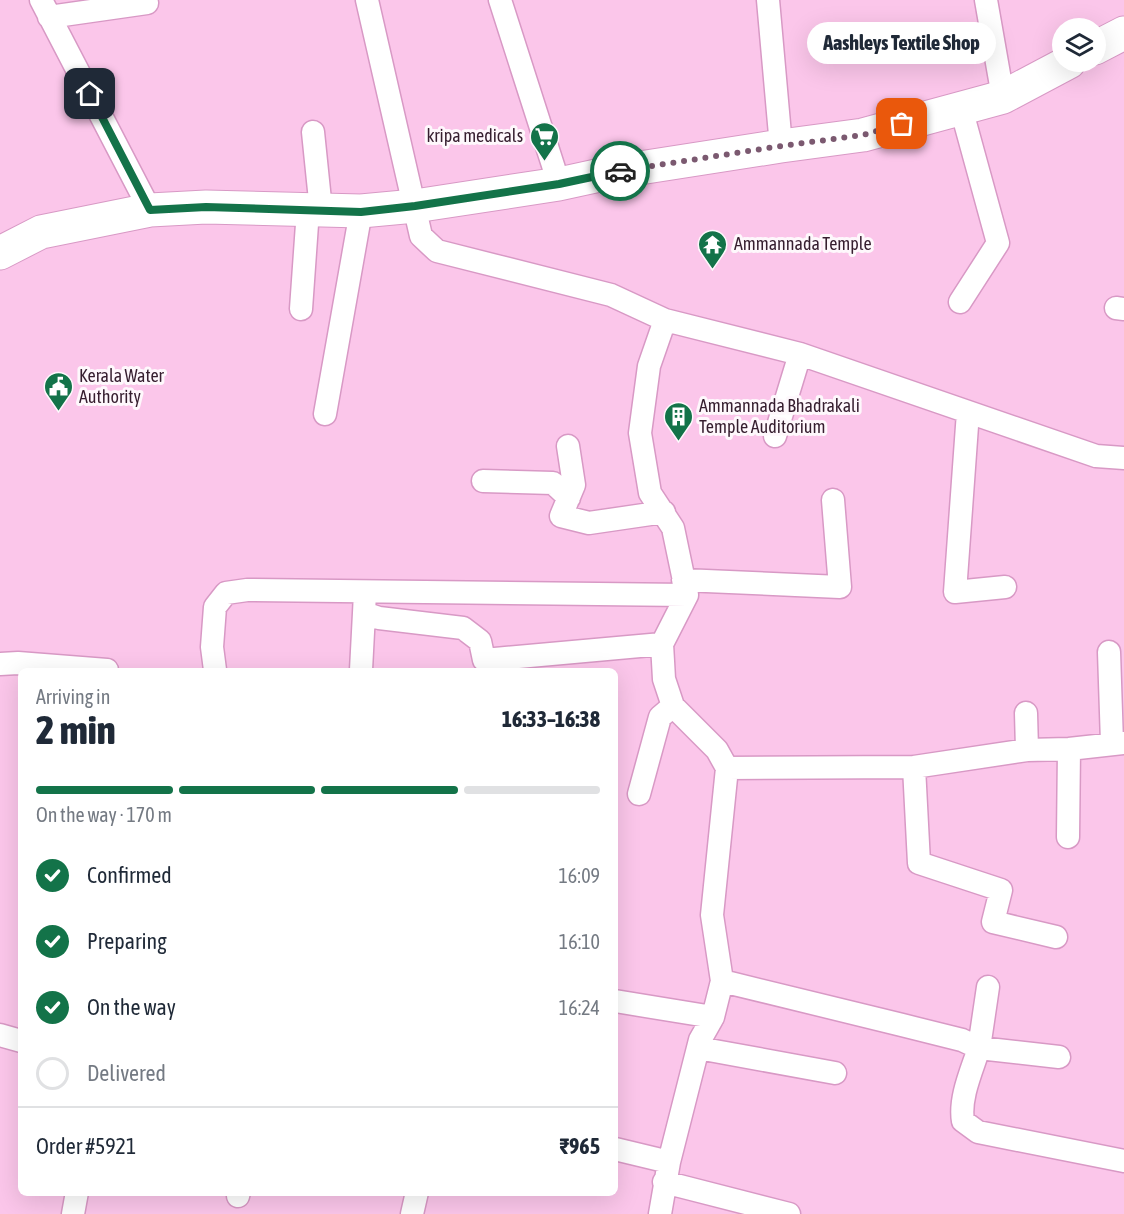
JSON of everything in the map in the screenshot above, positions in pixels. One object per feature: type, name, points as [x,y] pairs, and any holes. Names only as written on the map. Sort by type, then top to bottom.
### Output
[{"type":"main road","points":[[1106,42],[1124,33]]},
{"type":"main road","points":[[0,253],[41,232],[150,210],[206,207],[361,212],[559,184],[614,172],[863,135],[1003,97],[1052,71]]},
{"type":"street","points":[[367,0],[421,237],[437,250],[611,295],[665,320],[800,354],[1096,456],[1124,458]]},
{"type":"street","points":[[500,0],[559,184]]},
{"type":"street","points":[[768,0],[781,146]]},
{"type":"street","points":[[986,0],[1003,97]]},
{"type":"street","points":[[147,3],[45,8],[150,210]]},
{"type":"street","points":[[960,302],[998,243],[961,108]]},
{"type":"street","points":[[301,309],[315,210],[313,132]]},
{"type":"street","points":[[325,414],[361,212]]},
{"type":"street","points":[[660,1214],[667,1172],[700,1040],[713,1017],[722,981],[712,915],[727,768],[717,750],[673,706],[664,679],[662,644],[685,587],[673,528],[650,492],[640,433],[649,366],[665,320]]},
{"type":"street","points":[[775,436],[800,354]]},
{"type":"street","points":[[968,412],[955,592],[1005,588]]},
{"type":"street","points":[[568,446],[574,485],[561,516],[589,523],[664,512]]},
{"type":"street","points":[[483,481],[553,483],[569,498]]},
{"type":"street","points":[[215,668],[212,647],[215,607],[226,593],[247,590],[365,603],[685,587],[840,588],[833,500]]},
{"type":"street","points":[[365,603],[379,618],[463,628],[480,641],[483,665],[662,644]]},
{"type":"street","points":[[361,668],[365,603]]},
{"type":"street","points":[[727,768],[914,767],[1027,750],[1069,749],[1118,743],[1109,652]]},
{"type":"street","points":[[0,664],[18,663],[82,668]]},
{"type":"street","points":[[639,794],[660,717],[673,706]]},
{"type":"street","points":[[1026,713],[1027,750]]},
{"type":"street","points":[[1068,837],[1069,749]]},
{"type":"street","points":[[914,767],[919,863],[1001,890],[993,922],[1056,937]]},
{"type":"street","points":[[722,981],[902,1025],[962,1041],[979,1048],[1059,1056]]},
{"type":"street","points":[[988,987],[979,1048],[961,1113],[963,1121],[978,1132],[1124,1161]]},
{"type":"street","points":[[618,1001],[713,1017]]},
{"type":"street","points":[[0,1035],[18,1040]]},
{"type":"street","points":[[698,1048],[835,1073]]},
{"type":"street","points":[[618,1150],[667,1172],[789,1214]]},
{"type":"street","points":[[73,1214],[76,1196]]},
{"type":"street","points":[[412,1214],[416,1196]]},
{"type":"way so far","points":[[620,171],[863,135],[902,124]]},
{"type":"place","name":"Aashleys Textile Shop","points":[[902,124]]},
{"type":"place","name":"kripa medicals","points":[[544,162]]},
{"type":"place","name":"Ammannada Temple","points":[[713,270]]},
{"type":"place","name":"Kerala Water Authority","points":[[58,412]]},
{"type":"place","name":"Ammannada Bhadrakali Temple Auditorium","points":[[678,442]]},
{"type":"route","points":[[90,94],[150,210],[206,207],[361,212],[559,184],[620,171]]}]
